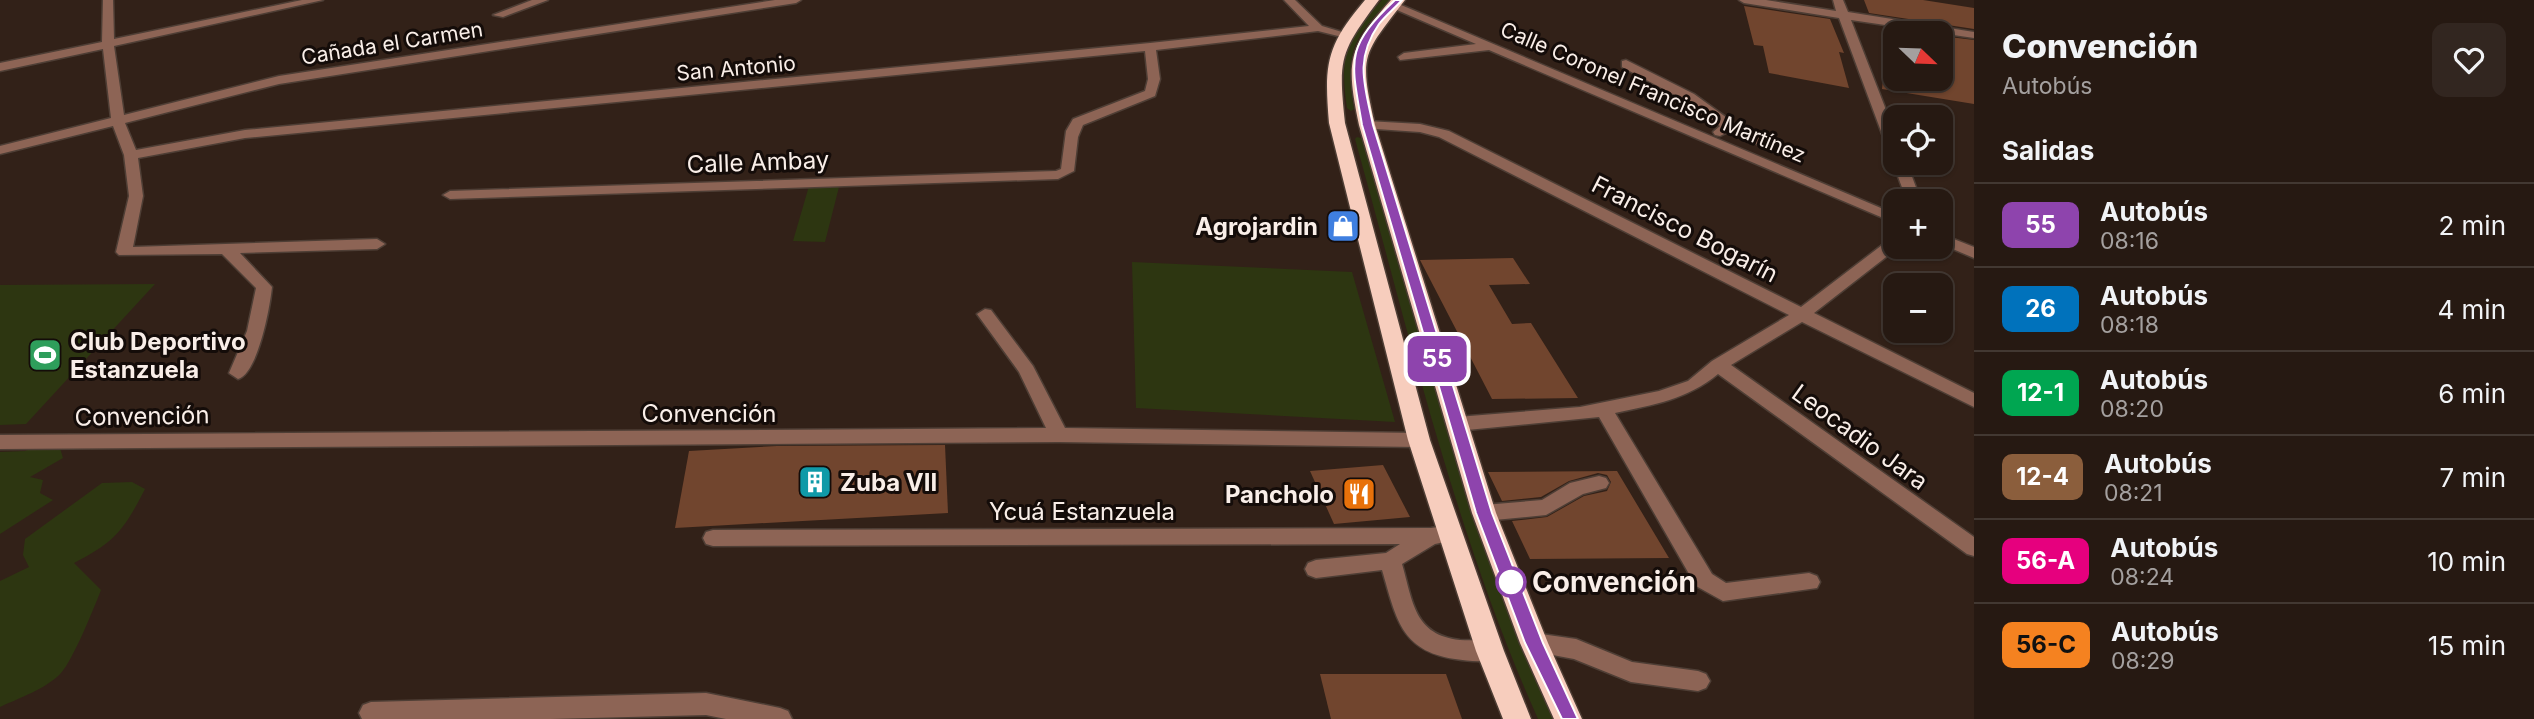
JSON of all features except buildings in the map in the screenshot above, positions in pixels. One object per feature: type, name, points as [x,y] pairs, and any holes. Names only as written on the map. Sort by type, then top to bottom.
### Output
[{"type":"highway","points":[[1372,0],[1337,50],[1332,75],[1337,123],[1442,534],[1517,719]]},
{"type":"highway","points":[[1396,2],[1376,22],[1360,51],[1357,68],[1367,125],[1484,513],[1534,643],[1569,719]]},
{"type":"street","points":[[108,0],[108,44],[118,121],[131,155],[136,196],[124,252],[377,244]]},
{"type":"street","points":[[0,67],[318,0]]},
{"type":"street","points":[[499,15],[543,0]]},
{"type":"street","name":"Cañada el Carmen","points":[[0,150],[279,80],[796,0]]},
{"type":"street","points":[[1289,0],[1318,28]]},
{"type":"street","points":[[1744,0],[1974,35]]},
{"type":"street","points":[[1838,0],[1883,117]]},
{"type":"street","name":"Calle Coronel Francisco Martínez","points":[[1396,2],[1490,46],[1711,138],[1883,214]]},
{"type":"street","name":"San Antonio","points":[[131,155],[245,135],[1150,47],[1318,28],[1346,35]]},
{"type":"street","points":[[1404,57],[1490,46]]},
{"type":"street","name":"Calle Ambay","points":[[450,195],[1058,175],[1067,171],[1072,128],[1076,122],[1091,114],[1137,102],[1151,93],[1154,79],[1150,47]]},
{"type":"street","points":[[1626,64],[1689,97],[1729,126],[1770,145]]},
{"type":"street","name":"Francisco Bogarín","points":[[1367,125],[1420,128],[1444,134],[1974,401]]},
{"type":"street","points":[[1711,138],[1729,126]]},
{"type":"street","points":[[1953,244],[1974,253]]},
{"type":"street","points":[[226,249],[248,268],[264,287],[262,310],[254,339],[238,373]]},
{"type":"street","points":[[1457,424],[1604,410],[1662,397],[1694,385],[1718,365],[1801,315],[1883,251]]},
{"type":"street","points":[[985,314],[1027,370],[1059,435]]},
{"type":"street","name":"Leocadio Jara","points":[[1718,365],[1974,548]]},
{"type":"street","points":[[1604,410],[1704,580],[1724,592],[1809,582]]},
{"type":"street","name":"Convención","points":[[0,442],[1059,435],[1419,440]]},
{"type":"street","points":[[1484,513],[1554,505],[1577,488],[1599,483]]},
{"type":"street","points":[[1316,569],[1390,561],[1442,534]]},
{"type":"street","name":"Ycuá Estanzuela","points":[[713,538],[1442,534]]},
{"type":"street","points":[[1390,561],[1410,625],[1423,642],[1459,651],[1490,652]]},
{"type":"street","points":[[1534,643],[1576,649],[1643,675],[1698,681]]},
{"type":"street","points":[[371,713],[462,714],[706,704],[780,719]]},
{"type":"green space","points":[[1382,0],[1391,0],[1367,26],[1354,49],[1350,75],[1354,109],[1351,111],[1347,108],[1344,75],[1348,49],[1360,26]]},
{"type":"green space","points":[[1355,139],[1364,139],[1448,433],[1496,578],[1554,719],[1538,719],[1482,578],[1415,359]]},
{"type":"green space","points":[[809,186],[839,187],[825,242],[793,241]]},
{"type":"green space","points":[[1132,262],[1352,272],[1395,422],[1136,408]]},
{"type":"green space","name":"Club Deportivo Estanzuela","points":[[155,284],[26,424],[0,425],[0,285]]},
{"type":"green space","points":[[57,438],[63,458],[30,477],[43,480],[40,493],[53,500],[0,534],[0,452],[25,451]]},
{"type":"green space","points":[[132,482],[145,489],[124,525],[109,541],[74,563],[101,590],[66,666],[48,684],[0,707],[0,581],[29,567],[23,555],[25,539],[102,483]]},
{"type":"bus line","name":"55","points":[[1398,0],[1376,22],[1360,51],[1357,68],[1367,125],[1484,513],[1534,643],[1568,719]]},
{"type":"place","name":"Agrojardin","points":[[1343,226]]},
{"type":"place","name":"Club Deportivo Estanzuela","points":[[45,355]]},
{"type":"place","name":"Zuba VII","points":[[815,482]]},
{"type":"place","name":"Pancholo","points":[[1359,494]]},
{"type":"place","name":"Convención","points":[[1511,582]]}]
